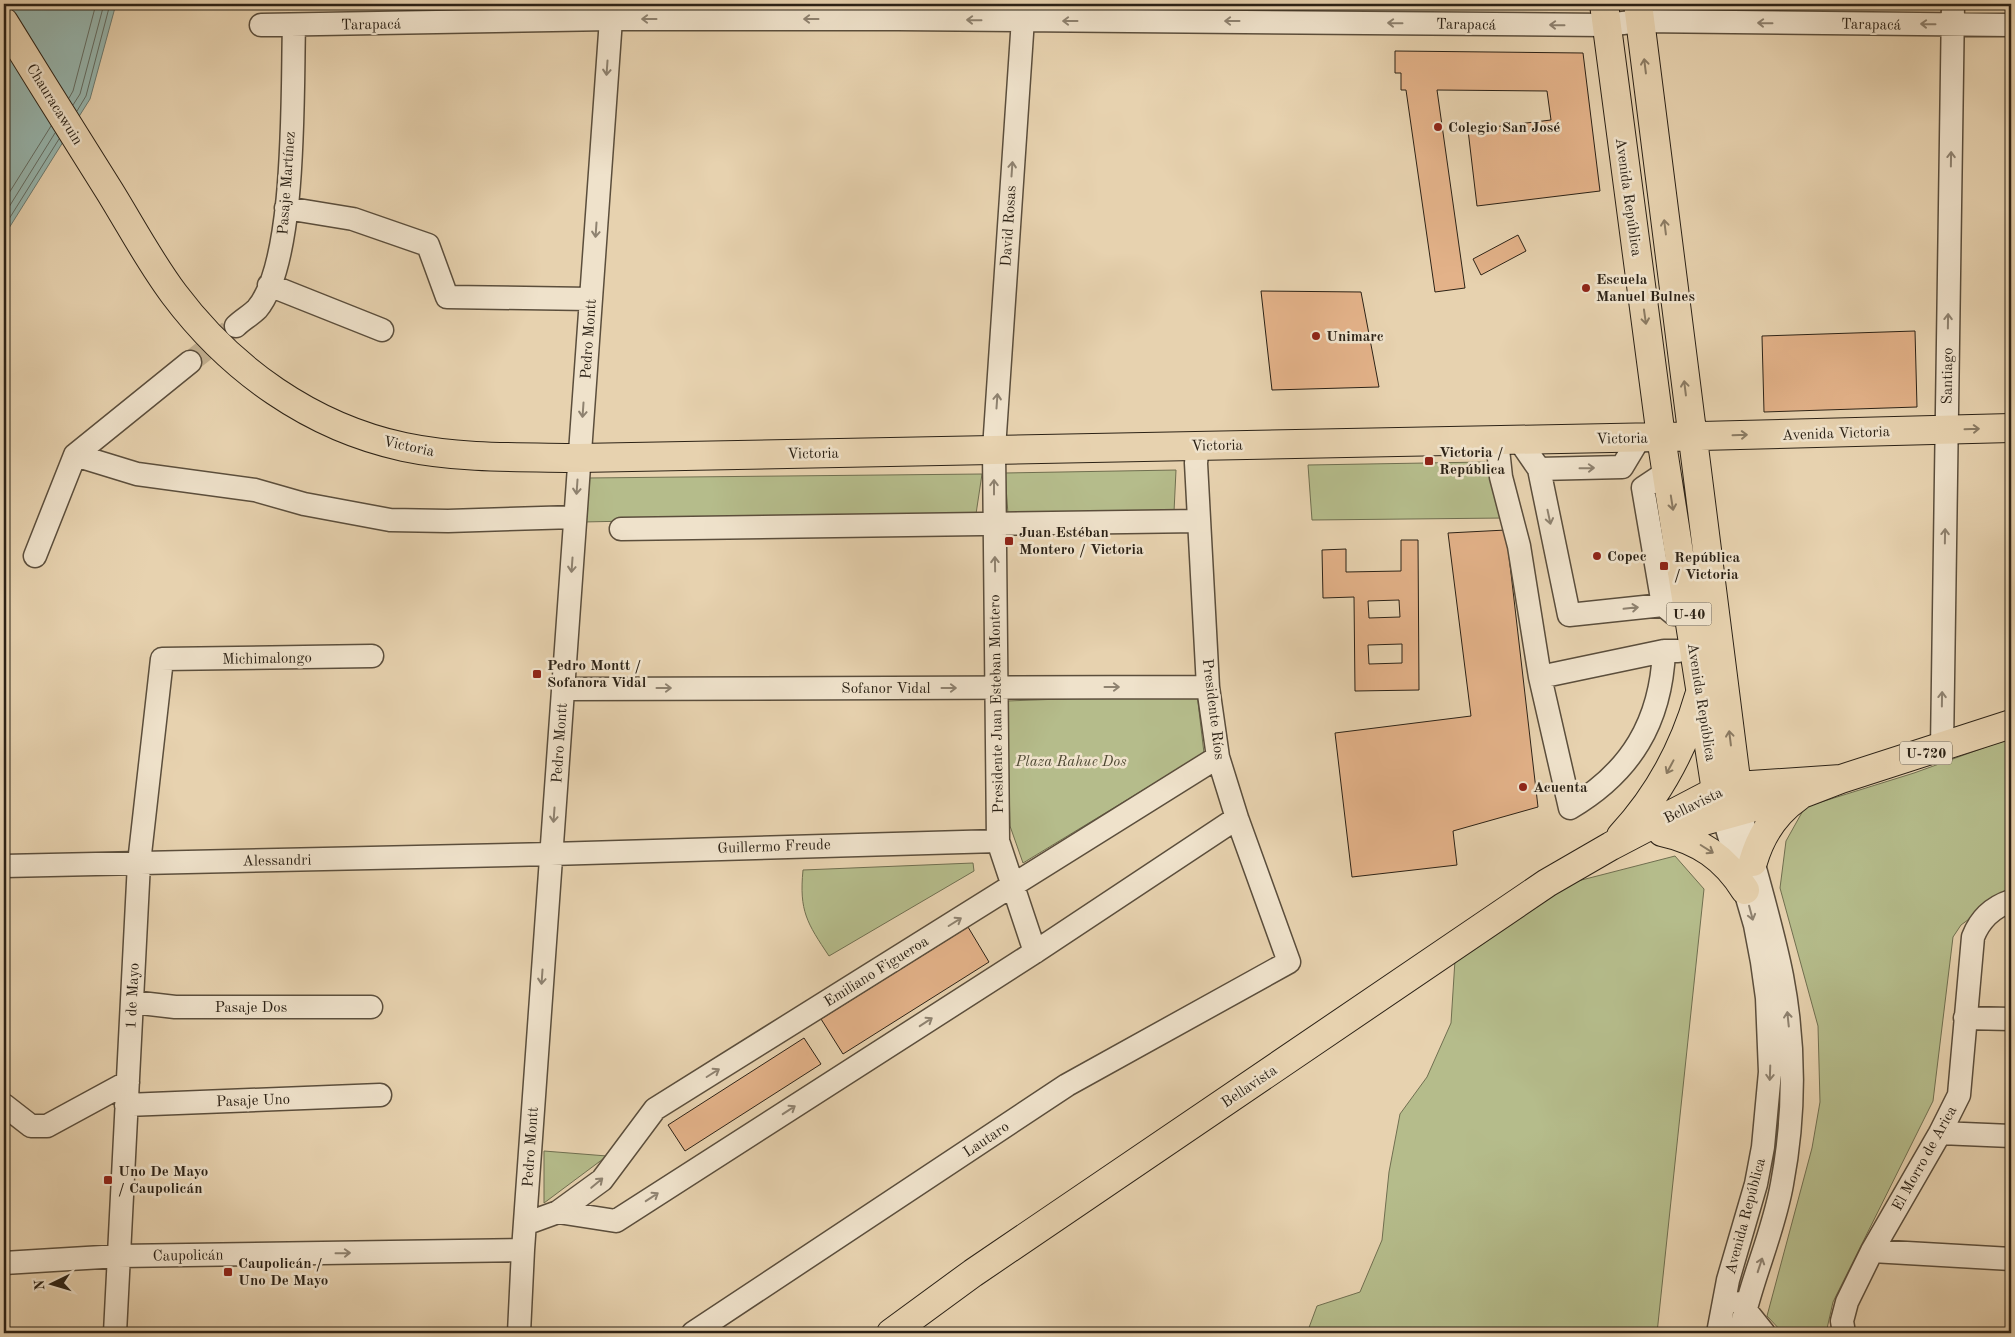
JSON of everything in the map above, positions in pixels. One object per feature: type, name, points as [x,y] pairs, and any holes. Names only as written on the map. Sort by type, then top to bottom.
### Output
[{"type":"main road","name":"Avenida República","points":[[1639,12],[1691,437],[1729,801]]},
{"type":"main road","name":"Avenida República","points":[[1605,15],[1651,437],[1667,472],[1701,689],[1729,801]]},
{"type":"main road","name":"Chauracawuin","points":[[4,22],[90,161]]},
{"type":"main road","name":"Victoria","points":[[90,161],[173,292],[192,318],[238,364],[289,401],[344,428],[402,447],[462,456],[579,458],[1651,437]]},
{"type":"main road","name":"Avenida Victoria","points":[[1651,437],[2011,428]]},
{"type":"main road","points":[[1611,846],[1643,810],[1664,778],[1687,732],[1701,689]]},
{"type":"main road","name":"Bellavista","points":[[1611,846],[1662,832],[1729,801],[1802,794],[1841,779],[1942,748],[2011,724]]},
{"type":"main road","name":"Bellavista","points":[[891,1333],[973,1273],[1539,889],[1611,846],[1729,801],[1841,779]]},
{"type":"main road","points":[[1753,862],[1768,826],[1789,803],[1802,794]]},
{"type":"main road","points":[[1662,832],[1680,836],[1712,852],[1726,864],[1745,890]]},
{"type":"street","name":"Tarapacá","points":[[261,25],[611,12],[1605,15],[1639,12],[1953,14],[2011,25]]},
{"type":"street","name":"Pedro Montt","points":[[520,1333],[523,1250],[611,12]]},
{"type":"street","name":"David Rosas","points":[[994,449],[1023,12]]},
{"type":"street","name":"Santiago","points":[[1942,748],[1953,14]]},
{"type":"street","name":"Pasaje Martínez","points":[[236,326],[257,309],[269,285],[282,248],[286,208],[294,25]]},
{"type":"street","points":[[286,208],[353,220],[428,245],[447,297],[591,299]]},
{"type":"street","points":[[269,285],[382,330]]},
{"type":"street","points":[[35,556],[75,454],[190,362]]},
{"type":"street","points":[[1539,469],[1622,467],[1651,437]]},
{"type":"street","points":[[1508,440],[1539,469],[1569,615],[1663,605]]},
{"type":"street","points":[[1508,440],[1501,477],[1519,546],[1540,677],[1570,808],[1605,784],[1634,752],[1645,733],[1655,707],[1663,673],[1664,651]]},
{"type":"street","name":"Presidente Ríos","points":[[1198,445],[1196,463],[1208,687],[1218,757],[1237,818],[1289,962]]},
{"type":"street","name":"Presidente Juan Esteban Montero","points":[[994,449],[998,841],[1035,952]]},
{"type":"street","points":[[75,454],[137,474],[255,490],[304,504],[382,519],[448,521],[575,517]]},
{"type":"street","points":[[1540,677],[1664,651],[1692,637],[1663,605],[1643,488],[1622,467]]},
{"type":"street","points":[[1643,488],[1667,472]]},
{"type":"street","points":[[621,528],[994,525],[1199,521]]},
{"type":"street","name":"Michimalongo","points":[[162,659],[372,656]]},
{"type":"street","name":"1 de Mayo","points":[[115,1333],[139,862],[162,659]]},
{"type":"street","name":"Sofanor Vidal","points":[[563,689],[1208,687]]},
{"type":"street","name":"Emiliano Figueroa","points":[[525,1224],[558,1212],[602,1180],[656,1109],[1218,757]]},
{"type":"street","name":"Avenida República","points":[[1729,801],[1753,862],[1782,976],[1791,1042],[1792,1093],[1788,1148],[1782,1184],[1774,1220],[1744,1311],[1740,1333]]},
{"type":"street","name":"Avenida República","points":[[1718,1333],[1728,1280],[1756,1184],[1763,1147],[1770,1072],[1767,998],[1729,801]]},
{"type":"street","name":"Emiliano Figueroa","points":[[558,1212],[616,1220],[1035,952],[1237,818]]},
{"type":"street","name":"Guillermo Freude","points":[[551,854],[998,841]]},
{"type":"street","name":"Alessandri","points":[[4,866],[551,854]]},
{"type":"street","name":"El Morro de Arica","points":[[1844,1333],[1842,1321],[1847,1302],[1872,1251],[1940,1133],[1959,1095],[1973,937],[1983,919],[1991,912],[2011,901]]},
{"type":"street","name":"Lautaro","points":[[693,1333],[1067,1085],[1289,962]]},
{"type":"street","name":"Pasaje Dos","points":[[132,1002],[175,1006],[371,1007]]},
{"type":"street","points":[[1966,1018],[2011,1019]]},
{"type":"street","points":[[4,1105],[30,1126],[47,1126],[128,1082]]},
{"type":"street","name":"Pasaje Uno","points":[[126,1105],[380,1095]]},
{"type":"street","points":[[1940,1133],[2011,1136]]},
{"type":"street","name":"Caupolicán","points":[[4,1263],[119,1256],[523,1250]]},
{"type":"street","points":[[1872,1251],[2011,1259]]},
{"type":"street","points":[[1728,1280],[1744,1311],[1764,1333]]},
{"type":"green space","points":[[1485,462],[1505,518],[1312,520],[1308,465]]},
{"type":"green space","points":[[1176,470],[1174,512],[1008,514],[1005,473]]},
{"type":"green space","points":[[982,474],[976,514],[582,522],[587,478]]},
{"type":"green space","name":"Plaza Rahue Dos","points":[[1197,694],[1204,753],[1023,863],[1010,826],[1007,701]]},
{"type":"green space","points":[[2011,738],[2011,891],[2006,892],[1961,925],[1953,937],[1933,1101],[1833,1302],[1826,1333],[1783,1333],[1767,1316],[1812,1148],[1820,1102],[1818,1026],[1780,888],[1786,841],[1805,807],[1914,773]]},
{"type":"green space","points":[[1675,856],[1704,889],[1657,1333],[1307,1333],[1317,1306],[1360,1292],[1382,1240],[1389,1172],[1400,1114],[1427,1077],[1451,1023],[1455,960],[1566,884]]},
{"type":"green space","points":[[973,863],[974,871],[829,956],[806,916],[802,896],[803,870]]},
{"type":"green space","points":[[544,1151],[607,1156],[544,1203]]},
{"type":"water","points":[[4,4],[116,4],[90,99],[4,236]]},
{"type":"building","points":[[1395,51],[1583,53],[1600,191],[1477,206],[1468,130],[1551,120],[1547,91],[1437,90],[1465,288],[1435,292],[1406,90],[1401,90],[1401,73],[1395,73]]},
{"type":"building","points":[[1518,235],[1526,251],[1481,275],[1473,259]]},
{"type":"building","points":[[1261,291],[1361,292],[1379,387],[1272,390]]},
{"type":"building","points":[[1915,331],[1917,407],[1764,412],[1762,336]]},
{"type":"building","points":[[1506,530],[1538,807],[1453,831],[1457,865],[1352,877],[1335,733],[1471,716],[1448,533]]},
{"type":"building","points":[[1401,540],[1418,540],[1419,690],[1355,691],[1354,597],[1323,598],[1322,550],[1346,549],[1346,572],[1401,571]],"holes":[[[1399,600],[1400,617],[1369,618],[1368,601]],[[1402,644],[1402,663],[1369,664],[1368,645]]]},
{"type":"building","points":[[968,927],[989,962],[843,1054],[821,1019]]},
{"type":"building","points":[[804,1038],[821,1064],[685,1151],[668,1125]]},
{"type":"tunnel","points":[[190,362],[229,331]]},
{"type":"place","name":"Colegio San José","points":[[1438,127]]},
{"type":"place","name":"Escuela Manuel Bulnes","points":[[1586,288]]},
{"type":"place","name":"Unimarc","points":[[1316,336]]},
{"type":"place","name":"Victoria / República","points":[[1429,461]]},
{"type":"place","name":"Juan Estéban Montero / Victoria","points":[[1009,541]]},
{"type":"place","name":"Copec","points":[[1597,556]]},
{"type":"place","name":"República / Victoria","points":[[1664,566]]},
{"type":"place","name":"Pedro Montt / Sofanora Vidal","points":[[537,674]]},
{"type":"place","name":"Acuenta","points":[[1523,787]]},
{"type":"place","name":"Uno De Mayo / Caupolicán","points":[[108,1180]]},
{"type":"place","name":"Caupolicán / Uno De Mayo","points":[[228,1272]]}]
